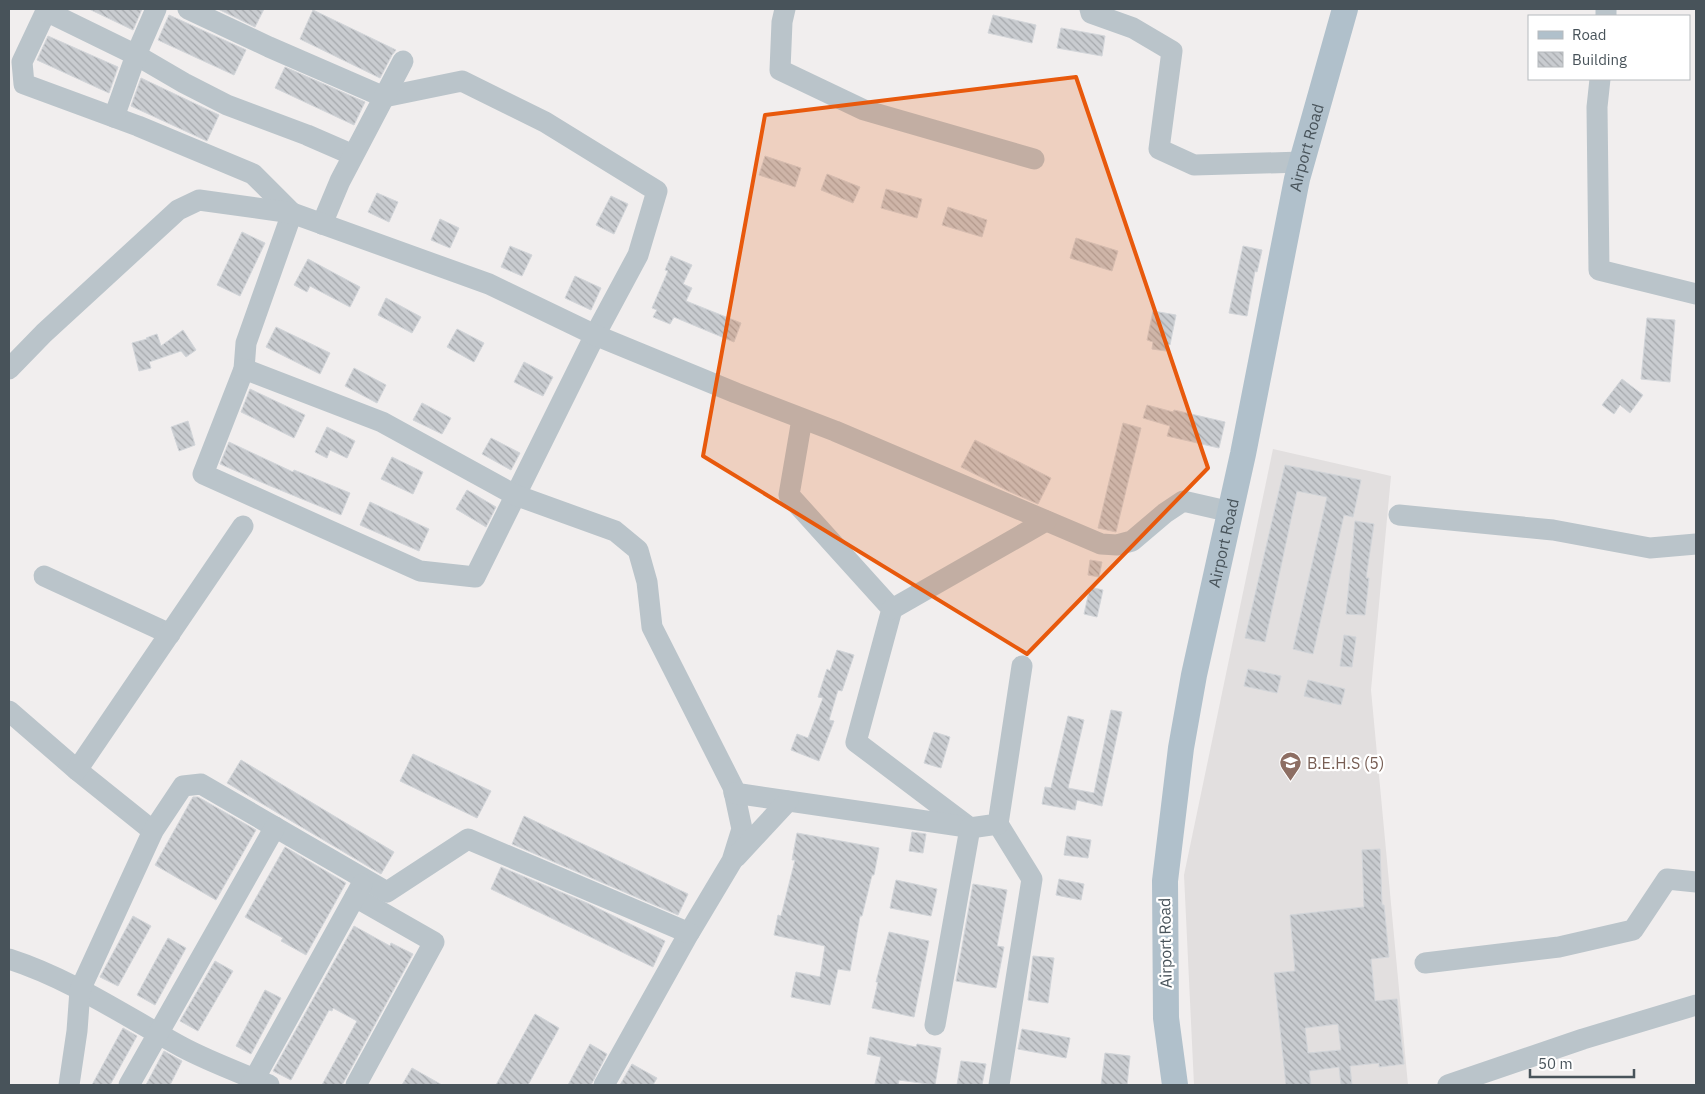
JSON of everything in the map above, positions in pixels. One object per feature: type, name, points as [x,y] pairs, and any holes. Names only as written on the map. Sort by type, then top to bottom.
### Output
[{"type":"main road","name":"Airport Road","points":[[1175,1085],[1166,1018],[1165,881],[1182,748],[1194,675],[1231,512],[1302,162],[1345,9]]},
{"type":"street","points":[[114,117],[136,55],[156,9]]},
{"type":"street","points":[[188,9],[269,48],[384,97],[462,80],[545,122],[657,191],[638,255],[595,335],[475,576],[420,571],[203,474],[244,369],[246,343],[292,213]]},
{"type":"street","points":[[785,9],[782,22],[780,70],[864,110],[1034,159]]},
{"type":"street","points":[[1090,9],[1091,13],[1133,28],[1172,51],[1159,149],[1194,165],[1302,162]]},
{"type":"street","points":[[292,213],[253,174],[114,117],[24,84],[22,62],[46,10],[243,112],[308,135],[353,155]]},
{"type":"street","points":[[322,224],[340,181],[403,61]]},
{"type":"street","points":[[1600,80],[1597,107],[1599,270],[1696,294]]},
{"type":"street","points":[[9,369],[44,333],[178,210],[200,200],[292,213],[489,284],[595,335],[1101,544],[1117,546],[1132,541],[1165,513],[1183,501],[1231,512]]},
{"type":"street","points":[[244,369],[382,422],[515,495],[615,531],[638,550],[647,582],[652,627],[733,787],[742,829],[732,861]]},
{"type":"street","points":[[802,419],[789,495],[892,610]]},
{"type":"street","points":[[1400,515],[1553,530],[1650,548],[1696,544]]},
{"type":"street","points":[[970,828],[856,742],[892,610],[1046,521]]},
{"type":"street","points":[[77,770],[243,526]]},
{"type":"street","points":[[44,576],[170,634]]},
{"type":"street","points":[[999,1085],[1032,879],[998,824],[1022,666]]},
{"type":"street","points":[[9,711],[77,770],[153,830]]},
{"type":"street","points":[[69,1085],[77,1031],[80,990],[153,830],[183,786],[201,784],[275,827],[434,942],[356,1085]]},
{"type":"street","points":[[734,793],[970,828],[998,824]]},
{"type":"street","points":[[604,1085],[689,933],[732,861],[788,801]]},
{"type":"street","points":[[129,1085],[275,827]]},
{"type":"street","points":[[935,1025],[970,828]]},
{"type":"street","points":[[360,888],[387,892],[468,839],[689,933]]},
{"type":"street","points":[[1425,963],[1560,947],[1633,930],[1666,879],[1696,882]]},
{"type":"street","points":[[9,959],[30,966],[80,990],[184,1048],[258,1083],[360,888]]},
{"type":"street","points":[[1448,1085],[1583,1039],[1696,1005]]},
{"type":"highlighted area","points":[[1076,77],[1208,468],[1027,654],[703,456],[765,115]]},
{"type":"shaded area","name":"B.E.H.S (5)","points":[[1273,449],[1391,476],[1371,690],[1408,1085],[1194,1085],[1184,875]]},
{"type":"building","points":[[89,9],[142,9],[133,30]]},
{"type":"building","points":[[218,9],[264,9],[255,27]]},
{"type":"building","points":[[313,10],[396,50],[380,78],[300,39]]},
{"type":"building","points":[[169,15],[246,50],[234,75],[158,40]]},
{"type":"building","points":[[993,15],[1036,25],[1032,43],[988,33]]},
{"type":"building","points":[[1061,28],[1105,36],[1102,56],[1057,48]]},
{"type":"building","points":[[48,36],[118,67],[109,93],[37,60]]},
{"type":"building","points":[[285,67],[365,102],[354,125],[275,88]]},
{"type":"building","points":[[141,78],[219,115],[207,141],[131,106]]},
{"type":"building","points":[[765,156],[801,168],[795,187],[759,175]]},
{"type":"building","points":[[827,174],[860,187],[853,203],[821,190]]},
{"type":"building","points":[[886,189],[922,199],[917,218],[881,208]]},
{"type":"building","points":[[377,193],[398,202],[389,222],[368,212]]},
{"type":"building","points":[[611,196],[628,204],[614,234],[596,225]]},
{"type":"building","points":[[948,207],[987,220],[982,237],[942,225]]},
{"type":"building","points":[[440,219],[459,228],[450,248],[431,240]]},
{"type":"building","points":[[242,232],[265,243],[240,296],[217,285]]},
{"type":"building","points":[[1076,238],[1118,251],[1112,271],[1070,258]]},
{"type":"building","points":[[510,246],[532,255],[522,276],[501,267]]},
{"type":"building","points":[[1243,246],[1262,250],[1257,272],[1255,271],[1247,316],[1229,313]]},
{"type":"building","points":[[671,256],[692,265],[683,284],[692,288],[686,301],[741,323],[734,342],[674,317],[670,324],[653,317],[657,310],[652,308],[668,271],[665,270]]},
{"type":"building","points":[[308,259],[360,287],[350,307],[310,286],[307,292],[294,285]]},
{"type":"building","points":[[575,276],[601,288],[591,310],[565,298]]},
{"type":"building","points":[[386,298],[421,317],[412,333],[378,315]]},
{"type":"building","points":[[1153,311],[1176,315],[1170,345],[1168,344],[1166,351],[1152,349],[1153,342],[1147,340]]},
{"type":"building","points":[[1647,318],[1675,320],[1670,382],[1641,379]]},
{"type":"building","points":[[276,327],[330,353],[320,374],[266,347]]},
{"type":"building","points":[[457,329],[484,343],[474,362],[447,347]]},
{"type":"building","points":[[183,330],[196,350],[186,357],[181,351],[149,362],[151,368],[139,371],[132,343],[157,334],[161,346]]},
{"type":"building","points":[[524,362],[553,377],[543,396],[514,382]]},
{"type":"building","points":[[354,368],[386,385],[377,403],[345,386]]},
{"type":"building","points":[[1622,379],[1643,395],[1630,413],[1620,405],[1614,414],[1602,405]]},
{"type":"building","points":[[250,389],[305,415],[294,438],[241,412]]},
{"type":"building","points":[[422,403],[451,418],[442,434],[413,420]]},
{"type":"building","points":[[1147,405],[1225,422],[1219,448],[1167,436],[1170,426],[1143,418]]},
{"type":"building","points":[[188,421],[195,445],[179,451],[171,427]]},
{"type":"building","points":[[1123,423],[1141,428],[1116,532],[1098,528]]},
{"type":"building","points":[[327,427],[355,441],[347,458],[330,450],[327,458],[315,452]]},
{"type":"building","points":[[491,438],[520,453],[511,470],[482,454]]},
{"type":"building","points":[[975,440],[1051,478],[1038,504],[961,467]]},
{"type":"building","points":[[229,442],[293,472],[294,470],[350,493],[341,515],[220,464]]},
{"type":"building","points":[[392,457],[423,472],[413,494],[381,479]]},
{"type":"building","points":[[1285,465],[1361,480],[1353,517],[1344,515],[1313,654],[1293,649],[1327,497],[1297,491],[1265,642],[1245,638]]},
{"type":"building","points":[[467,490],[496,507],[486,527],[456,509]]},
{"type":"building","points":[[370,502],[429,529],[419,551],[360,525]]},
{"type":"building","points":[[1355,521],[1374,524],[1366,578],[1369,578],[1365,615],[1346,614]]},
{"type":"building","points":[[1090,560],[1102,562],[1099,577],[1088,575]]},
{"type":"building","points":[[1090,587],[1103,590],[1097,617],[1084,614]]},
{"type":"building","points":[[1344,635],[1356,637],[1352,667],[1340,666]]},
{"type":"building","points":[[837,650],[854,655],[842,691],[838,690],[829,720],[834,721],[819,761],[791,750],[797,734],[808,738],[823,698],[818,697],[827,669],[830,671]]},
{"type":"building","points":[[1248,669],[1281,676],[1277,693],[1244,686]]},
{"type":"building","points":[[1308,680],[1345,689],[1341,705],[1304,696]]},
{"type":"building","points":[[1111,710],[1122,712],[1102,806],[1077,800],[1075,810],[1042,804],[1045,787],[1051,788],[1068,716],[1084,720],[1068,788],[1094,793]]},
{"type":"building","points":[[934,732],[950,737],[941,768],[924,763]]},
{"type":"building","points":[[413,754],[491,791],[477,818],[400,781]]},
{"type":"building","points":[[241,760],[394,852],[381,874],[227,783]]},
{"type":"building","points":[[193,797],[198,797],[256,830],[216,900],[155,865]]},
{"type":"building","points":[[524,816],[688,894],[678,915],[512,844]]},
{"type":"building","points":[[912,832],[926,834],[923,853],[909,851]]},
{"type":"building","points":[[797,833],[879,848],[874,875],[872,875],[862,916],[860,916],[850,971],[838,969],[830,1005],[791,997],[796,972],[820,977],[825,946],[774,935],[778,915],[781,916],[795,860],[792,860]]},
{"type":"building","points":[[1067,836],[1091,840],[1088,858],[1064,855]]},
{"type":"building","points":[[285,847],[346,883],[306,955],[281,941],[283,938],[245,917]]},
{"type":"building","points":[[1380,849],[1382,905],[1384,905],[1389,957],[1371,959],[1375,1001],[1397,999],[1404,1064],[1379,1067],[1379,1063],[1350,1066],[1352,1085],[1341,1085],[1339,1067],[1309,1071],[1311,1085],[1286,1085],[1274,973],[1295,971],[1290,915],[1364,907],[1362,850]],"holes":[[[1338,1024],[1341,1050],[1308,1053],[1305,1028]]]},
{"type":"building","points":[[501,867],[587,903],[665,941],[653,967],[491,889]]},
{"type":"building","points":[[1059,879],[1084,884],[1081,900],[1056,895]]},
{"type":"building","points":[[896,880],[937,889],[931,916],[890,908]]},
{"type":"building","points":[[973,884],[1007,890],[997,946],[1004,947],[996,988],[956,981]]},
{"type":"building","points":[[133,916],[151,926],[118,986],[100,977]]},
{"type":"building","points":[[354,926],[390,946],[391,943],[413,954],[342,1085],[322,1085],[357,1021],[333,1008],[332,1011],[329,1010],[291,1080],[273,1071]]},
{"type":"building","points":[[889,932],[929,941],[914,1017],[872,1008],[878,982],[876,982]]},
{"type":"building","points":[[168,938],[186,948],[155,1005],[137,995]]},
{"type":"building","points":[[1033,956],[1054,958],[1048,1003],[1028,1000]]},
{"type":"building","points":[[215,961],[233,971],[198,1031],[180,1021]]},
{"type":"building","points":[[265,990],[281,998],[251,1054],[236,1046]]},
{"type":"building","points":[[535,1014],[559,1028],[528,1085],[496,1085]]},
{"type":"building","points":[[123,1028],[137,1036],[110,1085],[92,1085]]},
{"type":"building","points":[[1022,1029],[1070,1038],[1066,1058],[1018,1049]]},
{"type":"building","points":[[870,1037],[916,1047],[917,1044],[941,1048],[935,1085],[899,1080],[898,1085],[875,1084],[881,1057],[867,1054]]},
{"type":"building","points":[[590,1044],[607,1054],[591,1085],[568,1085]]},
{"type":"building","points":[[164,1051],[182,1061],[170,1085],[146,1085]]},
{"type":"building","points":[[1105,1053],[1130,1056],[1127,1085],[1101,1085]]},
{"type":"building","points":[[961,1061],[986,1064],[982,1085],[957,1085]]},
{"type":"building","points":[[632,1064],[657,1078],[653,1085],[620,1085]]},
{"type":"building","points":[[412,1068],[442,1085],[402,1085]]},
{"type":"place","name":"B.E.H.S (5)","points":[[1291,782]]}]
